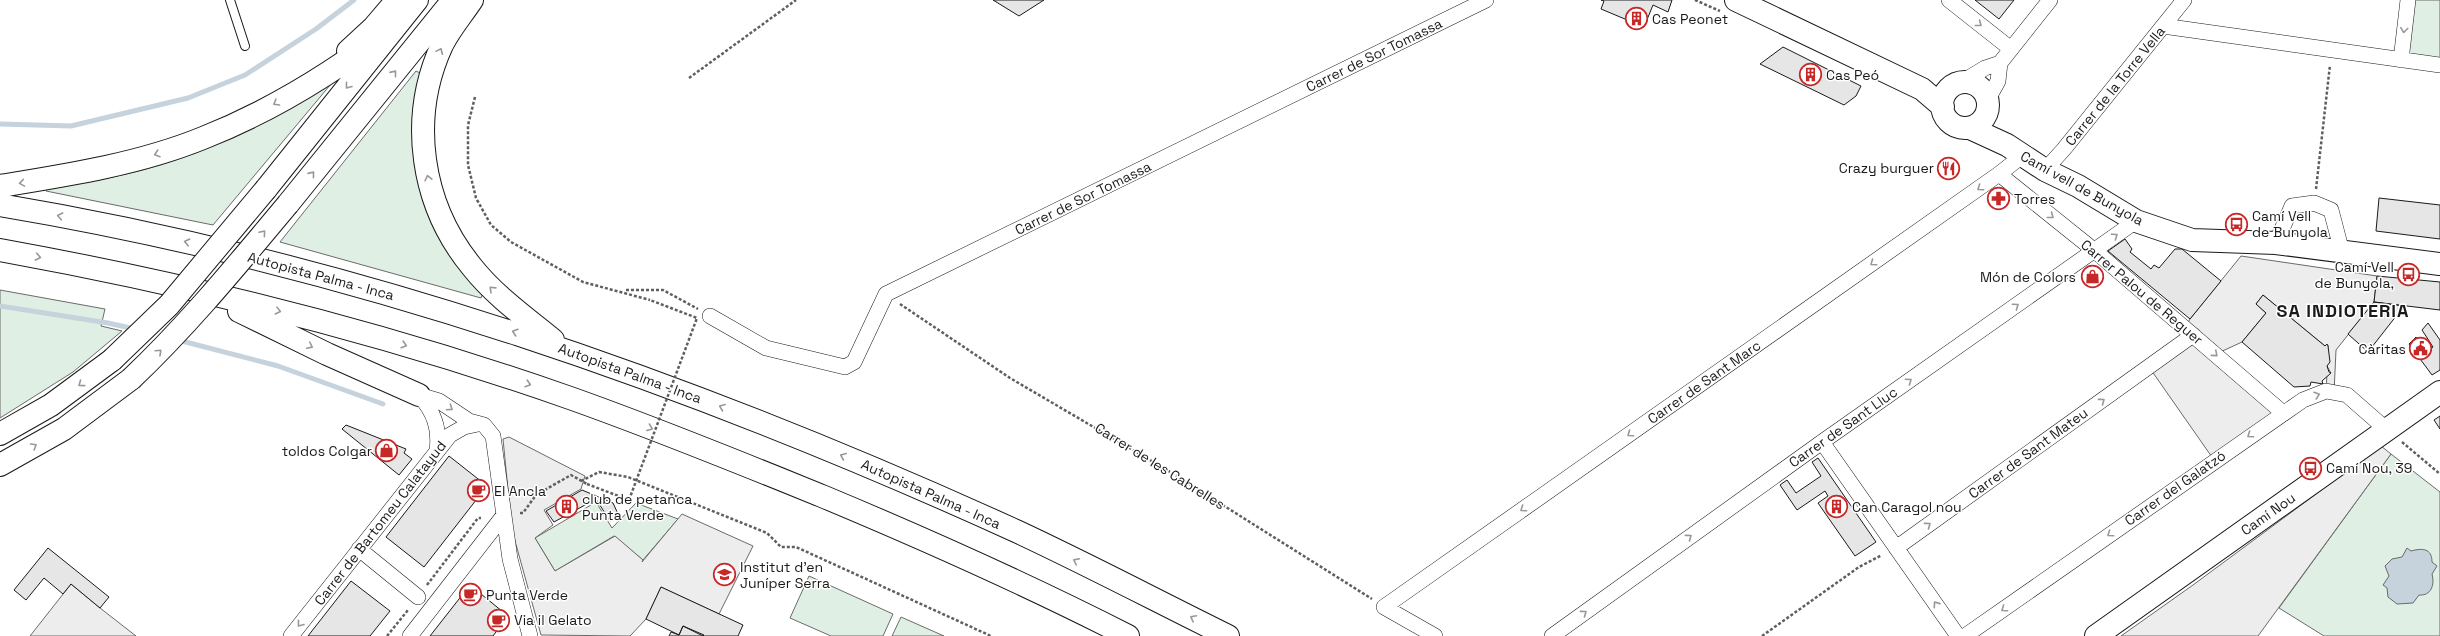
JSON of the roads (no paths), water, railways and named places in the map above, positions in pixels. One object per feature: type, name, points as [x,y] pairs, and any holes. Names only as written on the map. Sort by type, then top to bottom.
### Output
[{"type":"main road","points":[[310,84],[374,26],[397,0]]},
{"type":"main road","points":[[0,434],[51,404],[112,360],[169,305],[266,189],[417,0]]},
{"type":"main road","points":[[0,465],[64,429],[104,401],[131,379],[165,347],[200,310],[288,204],[453,0]]},
{"type":"main road","points":[[472,0],[443,44],[428,83],[423,117],[422,139],[431,192],[446,229],[473,268],[505,302],[565,349]]},
{"type":"main road","points":[[1736,0],[1922,89],[1943,107],[1949,121],[1962,128],[1970,128],[1981,122],[1988,105]]},
{"type":"main road","points":[[0,186],[88,171],[160,153],[202,138],[258,114],[310,84],[356,56],[398,23]]},
{"type":"main road","points":[[1922,89],[1957,84],[1975,84],[1981,88],[1988,105],[2014,150]]},
{"type":"main road","points":[[1943,107],[1945,95],[1957,84]]},
{"type":"main road","name":"Camí vell de Bunyola","points":[[1970,128],[2014,150],[2045,170],[2078,186],[2136,221],[2192,240],[2276,243],[2440,264]]},
{"type":"main road","name":"Autopista Palma - Inca","points":[[0,205],[114,226],[282,265],[411,300],[565,349],[677,389],[907,483],[1019,532],[1228,636]]},
{"type":"main road","points":[[0,250],[200,292],[407,346],[567,397],[723,455],[878,520],[1031,589],[1128,636]]},
{"type":"main road","points":[[200,292],[327,354],[419,395]]},
{"type":"main road","name":"Camí Nou","points":[[2096,636],[2440,392]]},
{"type":"street","name":"Carrer de Sor Tomassa","points":[[710,316],[766,348],[845,367],[854,362],[886,294],[1486,0]]},
{"type":"street","points":[[1948,0],[2011,49]]},
{"type":"street","points":[[1988,105],[1998,81],[2000,63],[2050,0]]},
{"type":"street","name":"Carrer de la Torre Vella","points":[[2045,170],[2064,149],[2184,0]]},
{"type":"street","points":[[2401,60],[2408,0]]},
{"type":"street","points":[[2163,26],[2440,65]]},
{"type":"street","points":[[1957,84],[1985,68],[2000,63]]},
{"type":"street","name":"Carrer de Sant Marc","points":[[1435,636],[1384,607],[1999,174],[2014,150]]},
{"type":"street","name":"Carrer Palou de Reguer","points":[[1999,174],[2095,250],[2282,412]]},
{"type":"street","points":[[2276,243],[2292,206],[2314,203],[2331,210],[2342,252]]},
{"type":"street","name":"Carrer de Sant Lluc","points":[[1552,636],[1822,442],[2136,221]]},
{"type":"street","name":"Carrer de Sant Mateu","points":[[1896,548],[2194,335]]},
{"type":"street","name":"Carrer del Galatzó","points":[[1965,636],[2282,412],[2303,400],[2326,391],[2347,395],[2388,430]]},
{"type":"street","points":[[419,395],[439,402],[463,418],[488,428],[494,438],[510,559],[527,634]]},
{"type":"street","points":[[419,395],[428,406],[436,423],[437,451]]},
{"type":"street","name":"Carrer de Bartomeu Calatayud","points":[[291,636],[437,451],[457,429],[478,424]]},
{"type":"street","points":[[1822,442],[1958,636]]},
{"type":"street","points":[[410,636],[504,515]]},
{"type":"street","points":[[359,549],[418,597]]},
{"type":"lane","points":[[230,0],[245,46]]},
{"type":"waterway","points":[[0,124],[71,126],[188,98],[245,75],[316,29],[354,0]]},
{"type":"waterway","points":[[0,306],[108,323],[135,329]]},
{"type":"waterway","points":[[178,340],[278,366],[383,404]]},
{"type":"place","name":"Cas Peonet","points":[[1636,19]]},
{"type":"place","name":"Cas Peó","points":[[1811,75]]},
{"type":"place","name":"Crazy burguer","points":[[1949,168]]},
{"type":"place","name":"Torres","points":[[1999,199]]},
{"type":"place","name":"Camí Vell de Bunyola","points":[[2237,224]]},
{"type":"place","name":"Camí Vell de Bunyola,","points":[[2409,275]]},
{"type":"place","name":"Món de Colors","points":[[2092,277]]},
{"type":"place","name":"Càritas","points":[[2421,349]]},
{"type":"place","name":"toldos Colgar","points":[[387,451]]},
{"type":"place","name":"Camí Nou, 39","points":[[2311,468]]},
{"type":"place","name":"El Ancla","points":[[478,491]]},
{"type":"place","name":"club de petanca Punta Verde","points":[[567,507]]},
{"type":"place","name":"Can Caragol nou","points":[[1836,507]]},
{"type":"place","name":"Institut d'en Juníper Serra","points":[[725,575]]},
{"type":"place","name":"Punta Verde","points":[[470,595]]},
{"type":"place","name":"Via il Gelato","points":[[499,620]]},
{"type":"district","name":"SA INDIOTERIA","points":[[2343,310]]}]
